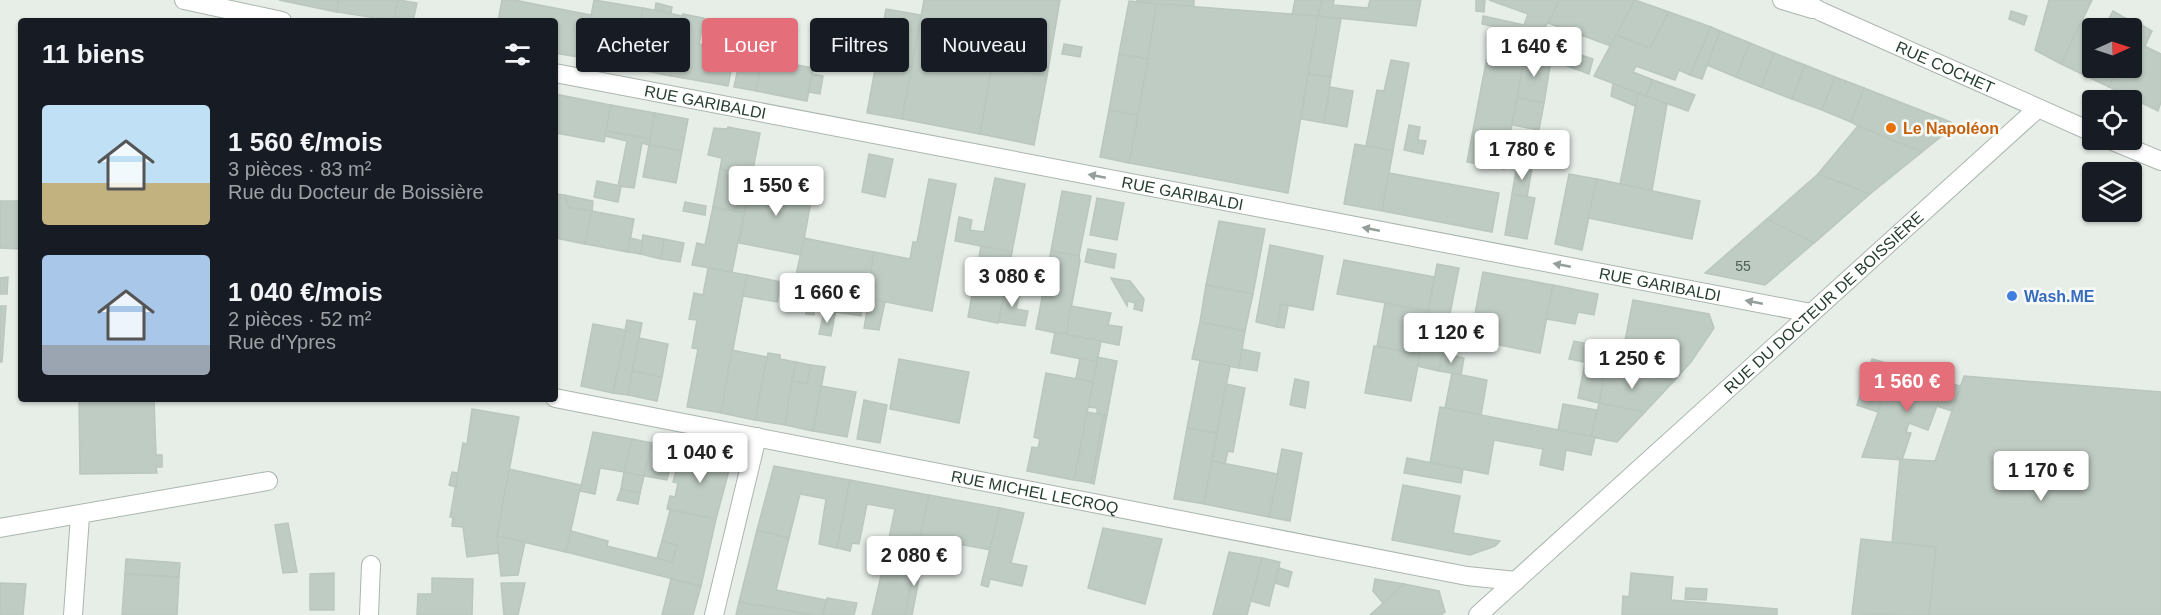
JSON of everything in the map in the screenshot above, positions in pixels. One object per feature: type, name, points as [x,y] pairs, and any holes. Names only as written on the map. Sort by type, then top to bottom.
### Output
[{"type":"street","points":[[184,0],[268,18]]},
{"type":"street","points":[[1782,0],[1822,12]]},
{"type":"street","name":"RUE COCHET","points":[[1800,0],[1822,12],[2082,128]]},
{"type":"street","name":"RUE GARIBALDI","points":[[558,74],[1811,313]]},
{"type":"street","name":"RUE DU DOCTEUR DE BOISSIÈRE","points":[[1478,615],[2037,109]]},
{"type":"street","points":[[2136,150],[2161,160]]},
{"type":"street","name":"RUE MICHEL LECROQ","points":[[558,399],[1467,576],[1516,581]]},
{"type":"street","points":[[714,615],[757,437]]},
{"type":"street","points":[[0,528],[80,516],[268,481]]},
{"type":"street","points":[[73,615],[80,516]]},
{"type":"street","points":[[369,615],[370,565]]},
{"type":"building","points":[[279,0],[339,0],[337,12]]},
{"type":"building","points":[[339,0],[398,0],[395,18],[375,18],[337,12]]},
{"type":"building","points":[[398,0],[417,3],[414,18],[395,18]]},
{"type":"building","points":[[502,0],[514,0],[591,15],[590,18],[576,18],[576,57],[558,54],[558,18],[499,18]]},
{"type":"building","points":[[594,0],[643,8],[641,18],[591,18]]},
{"type":"building","points":[[924,0],[1060,0],[1047,76],[1025,72],[1047,72],[1047,18],[921,18],[921,72],[991,72],[980,134],[902,119]]},
{"type":"building","points":[[1137,0],[1194,0],[1194,6],[1137,2]]},
{"type":"building","points":[[1295,0],[1322,0],[1318,16],[1292,15]]},
{"type":"building","points":[[1322,0],[1334,0],[1333,5],[1368,8],[1370,0],[1421,0],[1416,26],[1318,16]]},
{"type":"building","points":[[1476,0],[1485,0],[1484,12],[1476,11]]},
{"type":"building","points":[[1489,0],[1560,0],[1540,37],[1482,24],[1483,16],[1524,25],[1528,14]]},
{"type":"building","points":[[1560,0],[1635,0],[1611,46],[1548,23]]},
{"type":"building","points":[[1635,0],[1669,12],[1650,48],[1616,35]]},
{"type":"building","points":[[2049,0],[2092,0],[2061,64],[2035,50]]},
{"type":"building","points":[[1129,1],[1157,4],[1148,59],[1119,54]]},
{"type":"building","points":[[656,3],[672,7],[671,13],[655,10]]},
{"type":"building","points":[[1157,4],[1318,16],[1288,193],[1129,163]]},
{"type":"building","points":[[643,8],[683,16],[683,18],[641,18]]},
{"type":"building","points":[[886,9],[921,15],[902,119],[867,113],[874,72],[909,72],[909,18],[884,18]]},
{"type":"building","points":[[2011,11],[2027,16],[2024,25],[2009,19]]},
{"type":"building","points":[[2113,11],[2125,18],[2109,18]]},
{"type":"building","points":[[1669,12],[1711,27],[1690,75],[1679,70],[1675,80],[1636,66],[1633,72],[1653,80],[1646,96],[1594,76],[1616,35],[1650,48]]},
{"type":"building","points":[[683,14],[704,18],[702,18],[699,44],[702,45],[702,72],[731,72],[728,86],[671,76],[672,72],[690,72],[690,18],[682,18]]},
{"type":"building","points":[[1318,16],[1341,19],[1331,77],[1308,74]]},
{"type":"building","points":[[2082,20],[2082,74],[2061,64]]},
{"type":"building","points":[[2142,25],[2152,31],[2145,46],[2142,45]]},
{"type":"building","points":[[1711,27],[1720,31],[1702,79],[1690,75]]},
{"type":"building","points":[[1720,31],[1750,43],[1736,77],[1707,65]]},
{"type":"building","points":[[1488,43],[1525,50],[1523,63],[1487,57]]},
{"type":"building","points":[[1750,43],[1774,53],[1761,87],[1736,77]]},
{"type":"building","points":[[1064,44],[1082,47],[1080,57],[1062,54]]},
{"type":"building","points":[[2142,45],[2161,54],[2161,102],[2158,111],[2142,103],[2142,90],[2115,90],[2109,87],[2113,78],[2142,78]]},
{"type":"building","points":[[1525,50],[1551,60],[1544,103],[1517,98]]},
{"type":"building","points":[[1566,50],[1593,59],[1589,74],[1562,64]]},
{"type":"building","points":[[1774,53],[1805,65],[1792,99],[1761,87]]},
{"type":"building","points":[[1119,54],[1148,59],[1138,115],[1109,110]]},
{"type":"building","points":[[1487,57],[1523,63],[1504,169],[1467,162]]},
{"type":"building","points":[[1391,60],[1409,63],[1393,151],[1366,146],[1377,90],[1384,91]]},
{"type":"building","points":[[798,65],[810,67],[810,72],[812,72],[807,101],[756,91],[759,72],[798,72]]},
{"type":"building","points":[[1805,65],[1835,77],[1822,110],[1792,99]]},
{"type":"building","points":[[651,72],[672,72],[671,76]]},
{"type":"building","points":[[737,72],[760,72],[756,91],[734,87]]},
{"type":"building","points":[[991,72],[1025,72],[1047,76],[1034,145],[980,134]]},
{"type":"building","points":[[812,74],[823,76],[820,94],[808,92]]},
{"type":"building","points":[[1308,74],[1331,77],[1324,123],[1301,119]]},
{"type":"building","points":[[1835,77],[1864,88],[1851,122],[1822,110]]},
{"type":"building","points":[[2090,78],[2113,78],[2109,87]]},
{"type":"building","points":[[1653,80],[1695,95],[1688,111],[1646,96]]},
{"type":"building","points":[[1613,84],[1638,93],[1635,106],[1611,96]]},
{"type":"building","points":[[1330,87],[1353,91],[1347,127],[1324,123]]},
{"type":"building","points":[[1864,88],[1951,122],[1953,127],[1922,152],[1858,126],[1851,122]]},
{"type":"building","points":[[1638,93],[1667,104],[1652,191],[1620,184]]},
{"type":"building","points":[[558,95],[611,105],[604,142],[558,134]]},
{"type":"building","points":[[1517,98],[1544,103],[1539,130],[1512,125]]},
{"type":"building","points":[[611,105],[655,113],[650,139],[606,131]]},
{"type":"building","points":[[1109,110],[1138,115],[1129,163],[1100,157]]},
{"type":"building","points":[[655,113],[688,119],[682,151],[649,145]]},
{"type":"building","points":[[1409,125],[1420,127],[1418,140],[1426,141],[1423,154],[1404,150]]},
{"type":"building","points":[[1858,126],[1922,152],[1870,194],[1818,174]]},
{"type":"building","points":[[728,127],[760,133],[752,175],[720,169],[722,158],[708,155],[714,128],[727,129]]},
{"type":"building","points":[[606,131],[650,139],[649,145],[642,143],[634,188],[618,186],[627,141],[605,136]]},
{"type":"building","points":[[1355,144],[1393,151],[1382,211],[1344,204]]},
{"type":"building","points":[[649,145],[682,151],[676,183],[643,177]]},
{"type":"building","points":[[869,154],[893,159],[885,197],[862,192]]},
{"type":"building","points":[[1517,165],[1532,168],[1527,197],[1512,194]]},
{"type":"building","points":[[720,169],[752,175],[744,213],[713,207]]},
{"type":"building","points":[[1389,173],[1499,193],[1492,232],[1382,211]]},
{"type":"building","points":[[1569,174],[1597,179],[1582,250],[1555,244]]},
{"type":"building","points":[[1818,174],[1870,194],[1814,243],[1767,219]]},
{"type":"building","points":[[995,178],[1025,184],[1012,252],[955,241],[959,217],[972,220],[970,230],[984,232]]},
{"type":"building","points":[[751,179],[813,191],[801,255],[739,243]]},
{"type":"building","points":[[929,179],[956,184],[932,311],[866,298],[874,252],[910,259],[913,242],[917,242]]},
{"type":"building","points":[[1597,179],[1700,201],[1692,239],[1588,218]]},
{"type":"building","points":[[597,181],[621,186],[618,202],[594,197]]},
{"type":"building","points":[[1062,191],[1091,196],[1079,256],[1051,251]]},
{"type":"building","points":[[558,194],[564,195],[569,207],[592,211],[585,244],[558,239]]},
{"type":"building","points":[[1512,194],[1535,198],[1527,239],[1505,235]]},
{"type":"building","points":[[564,195],[593,201],[592,211],[569,207]]},
{"type":"building","points":[[1097,198],[1124,203],[1117,240],[1090,235]]},
{"type":"building","points":[[0,201],[18,201],[18,249],[0,248]]},
{"type":"building","points":[[685,202],[706,206],[705,215],[683,211]]},
{"type":"building","points":[[713,207],[744,213],[732,272],[692,265],[697,243],[705,245]]},
{"type":"building","points":[[592,211],[634,219],[628,252],[585,244]]},
{"type":"building","points":[[1767,219],[1814,243],[1765,285],[1705,273]]},
{"type":"building","points":[[1219,221],[1265,229],[1253,294],[1206,285]]},
{"type":"building","points":[[643,235],[664,239],[661,259],[640,254]]},
{"type":"building","points":[[630,238],[643,241],[640,254],[628,252]]},
{"type":"building","points":[[804,238],[874,252],[866,298],[794,285]]},
{"type":"building","points":[[664,239],[684,243],[680,262],[661,259]]},
{"type":"building","points":[[1270,245],[1323,256],[1313,310],[1281,304],[1277,327],[1256,322]]},
{"type":"building","points":[[981,246],[1012,252],[998,323],[968,317]]},
{"type":"building","points":[[1088,249],[1116,254],[1114,268],[1085,262]]},
{"type":"building","points":[[1051,251],[1079,256],[1080,261],[1066,335],[1036,329]]},
{"type":"building","points":[[1344,260],[1435,277],[1428,311],[1337,294]]},
{"type":"building","points":[[1437,264],[1459,268],[1446,334],[1425,330]]},
{"type":"building","points":[[708,268],[747,275],[721,413],[687,407],[698,349],[692,348],[697,320],[689,319],[694,293],[703,295]]},
{"type":"building","points":[[1483,272],[1553,285],[1540,353],[1453,336],[1456,321],[1473,324]]},
{"type":"building","points":[[747,275],[781,282],[777,302],[743,296]]},
{"type":"building","points":[[8,277],[7,294],[0,294],[0,278]]},
{"type":"building","points":[[1111,278],[1130,281],[1144,299],[1142,311],[1134,309],[1135,303],[1128,301],[1127,306]]},
{"type":"building","points":[[1006,285],[1021,288],[1016,309],[1028,311],[1025,326],[999,322]]},
{"type":"building","points":[[1206,285],[1253,294],[1245,331],[1200,322]]},
{"type":"building","points":[[1553,285],[1598,294],[1594,315],[1578,312],[1575,324],[1546,319]]},
{"type":"building","points":[[801,286],[811,288],[807,311],[797,309]]},
{"type":"building","points":[[811,288],[839,293],[835,314],[814,310],[814,315],[806,314]]},
{"type":"building","points":[[839,293],[885,302],[879,330],[864,328],[867,311],[862,310],[861,316],[835,312]]},
{"type":"building","points":[[1633,300],[1709,314],[1714,328],[1691,362],[1674,381],[1569,359],[1574,341],[1623,351]]},
{"type":"building","points":[[1385,303],[1428,311],[1420,355],[1377,346]]},
{"type":"building","points":[[1281,304],[1288,306],[1284,328],[1277,327]]},
{"type":"building","points":[[0,306],[6,306],[2,362],[0,362]]},
{"type":"building","points":[[1071,306],[1111,313],[1108,325],[1122,327],[1119,345],[1066,335]]},
{"type":"building","points":[[824,312],[835,314],[831,336],[819,334]]},
{"type":"building","points":[[627,320],[642,323],[628,395],[613,393]]},
{"type":"building","points":[[1200,322],[1245,331],[1239,368],[1192,359]]},
{"type":"building","points":[[593,324],[626,330],[613,393],[581,386]]},
{"type":"building","points":[[1425,330],[1447,334],[1439,371],[1417,366]]},
{"type":"building","points":[[1055,332],[1101,341],[1097,362],[1051,353]]},
{"type":"building","points":[[639,338],[668,344],[662,377],[632,371]]},
{"type":"building","points":[[1374,346],[1420,355],[1411,401],[1365,393]]},
{"type":"building","points":[[1242,349],[1260,353],[1257,371],[1239,368]]},
{"type":"building","points":[[732,350],[767,357],[755,420],[721,413]]},
{"type":"building","points":[[768,353],[780,355],[780,359],[796,362],[785,425],[755,420]]},
{"type":"building","points":[[1442,353],[1464,358],[1461,375],[1439,371]]},
{"type":"building","points":[[1097,357],[1117,361],[1107,415],[1097,413],[1097,408],[1088,407]]},
{"type":"building","points":[[1080,358],[1097,362],[1093,382],[1076,378]]},
{"type":"building","points":[[899,359],[969,372],[959,423],[890,409]]},
{"type":"building","points":[[1872,359],[1894,365],[1878,412],[1857,405]]},
{"type":"building","points":[[1200,361],[1230,366],[1217,433],[1187,428]]},
{"type":"building","points":[[796,362],[811,365],[807,384],[792,381]]},
{"type":"building","points":[[1585,363],[1606,367],[1599,403],[1578,398]]},
{"type":"building","points":[[811,365],[825,367],[813,431],[785,425],[792,381],[807,384]]},
{"type":"building","points":[[1606,367],[1674,381],[1645,412],[1599,403]]},
{"type":"building","points":[[632,371],[662,377],[657,401],[628,395]]},
{"type":"building","points":[[1893,371],[1961,386],[1952,411],[1937,406],[1928,430],[1909,423],[1906,432],[1911,433],[1902,460],[1862,457]]},
{"type":"building","points":[[1046,373],[1093,382],[1074,480],[1027,471],[1032,447],[1038,448],[1040,439],[1034,437]]},
{"type":"building","points":[[1452,373],[1487,380],[1481,415],[1445,408]]},
{"type":"building","points":[[1964,376],[2161,392],[2161,615],[1929,615],[1936,547],[1892,543],[1900,459],[1935,461]]},
{"type":"building","points":[[1295,379],[1309,382],[1305,408],[1290,405]]},
{"type":"building","points":[[1226,384],[1245,388],[1233,452],[1228,451],[1225,464],[1212,461]]},
{"type":"building","points":[[821,386],[856,392],[847,437],[813,431]]},
{"type":"building","points":[[864,400],[887,405],[880,443],[857,439]]},
{"type":"building","points":[[79,402],[154,402],[156,455],[162,455],[162,467],[156,467],[157,473],[80,474]]},
{"type":"building","points":[[1599,403],[1645,412],[1617,442],[1591,437]]},
{"type":"building","points":[[1563,404],[1597,410],[1591,437],[1558,430]]},
{"type":"building","points":[[1440,407],[1595,437],[1591,455],[1566,450],[1563,470],[1540,465],[1543,449],[1494,440],[1488,474],[1430,463]]},
{"type":"building","points":[[472,409],[519,417],[497,536],[499,553],[467,557],[463,527],[452,526],[453,517],[450,517],[463,443],[467,444]]},
{"type":"building","points":[[1087,412],[1104,415],[1091,483],[1074,480]]},
{"type":"building","points":[[1104,415],[1107,415],[1094,484],[1091,483]]},
{"type":"building","points":[[1187,428],[1217,433],[1204,504],[1174,499]]},
{"type":"building","points":[[593,432],[632,439],[624,472],[600,468],[595,494],[580,491]]},
{"type":"building","points":[[632,439],[652,443],[644,476],[624,472]]},
{"type":"building","points":[[652,443],[675,447],[667,480],[644,476]]},
{"type":"building","points":[[682,449],[728,458],[731,463],[716,519],[667,509],[670,496],[675,497],[678,483],[673,482]]},
{"type":"building","points":[[1282,449],[1302,453],[1290,521],[1269,517]]},
{"type":"building","points":[[1407,458],[1463,469],[1461,483],[1404,473]]},
{"type":"building","points":[[1212,461],[1278,474],[1269,517],[1204,504]]},
{"type":"building","points":[[774,466],[850,480],[837,548],[819,544],[826,499],[800,494],[789,538],[757,530]]},
{"type":"building","points":[[509,469],[581,485],[566,552],[497,536]]},
{"type":"building","points":[[452,472],[458,473],[456,487],[449,485]]},
{"type":"building","points":[[624,472],[644,476],[640,493],[621,489]]},
{"type":"building","points":[[850,480],[929,495],[915,564],[885,558],[895,509],[867,504],[859,544],[852,543],[850,551],[837,548]]},
{"type":"building","points":[[1403,485],[1460,496],[1453,533],[1500,541],[1495,546],[1470,555],[1392,540]]},
{"type":"building","points":[[621,489],[640,493],[638,504],[617,500]]},
{"type":"building","points":[[929,495],[1000,508],[990,550],[920,537]]},
{"type":"building","points":[[1000,508],[1024,513],[1011,563],[1027,566],[1022,586],[990,579],[988,587],[981,585]]},
{"type":"building","points":[[670,510],[716,519],[701,586],[566,552],[571,531],[608,541],[607,546],[672,562],[677,545],[662,541]]},
{"type":"building","points":[[288,523],[297,572],[283,573],[275,525]]},
{"type":"building","points":[[1103,528],[1162,539],[1145,604],[1088,588]]},
{"type":"building","points":[[757,530],[789,538],[776,590],[826,600],[823,615],[739,602]]},
{"type":"building","points":[[497,536],[525,542],[518,575],[501,576]]},
{"type":"building","points":[[1861,539],[1936,547],[1929,615],[1852,614]]},
{"type":"building","points":[[662,541],[677,545],[672,562],[657,558]]},
{"type":"building","points":[[1229,552],[1262,558],[1247,615],[1213,615]]},
{"type":"building","points":[[917,557],[923,558],[912,615],[905,615]]},
{"type":"building","points":[[885,558],[915,564],[905,615],[872,615]]},
{"type":"building","points":[[1262,558],[1280,562],[1269,606],[1251,601]]},
{"type":"building","points":[[126,559],[180,563],[179,577],[125,574]]},
{"type":"building","points":[[1279,568],[1292,572],[1288,587],[1275,583]]},
{"type":"building","points":[[334,573],[334,610],[310,610],[310,574]]},
{"type":"building","points":[[1631,573],[1673,577],[1671,600],[1777,609],[1777,615],[1622,615],[1623,596],[1629,597]]},
{"type":"building","points":[[125,574],[179,577],[177,615],[122,615]]},
{"type":"building","points":[[432,578],[473,579],[472,615],[417,615],[418,594],[432,594]]},
{"type":"building","points":[[671,579],[701,586],[693,615],[662,615]]},
{"type":"building","points":[[1375,579],[1404,584],[1383,603],[1373,591]]},
{"type":"building","points":[[0,583],[26,584],[23,615],[0,615]]},
{"type":"building","points":[[501,583],[525,583],[518,615],[504,615]]},
{"type":"building","points":[[1404,584],[1439,591],[1445,612],[1441,615],[1370,615]]},
{"type":"building","points":[[1686,588],[1707,589],[1706,600],[1685,599]]},
{"type":"building","points":[[827,598],[857,603],[854,615],[823,615]]},
{"type":"building","points":[[739,602],[812,615],[736,615]]},
{"type":"place","name":"Le Napoléon","points":[[1891,128]]},
{"type":"place","name":"Wash.ME","points":[[2012,296]]}]
